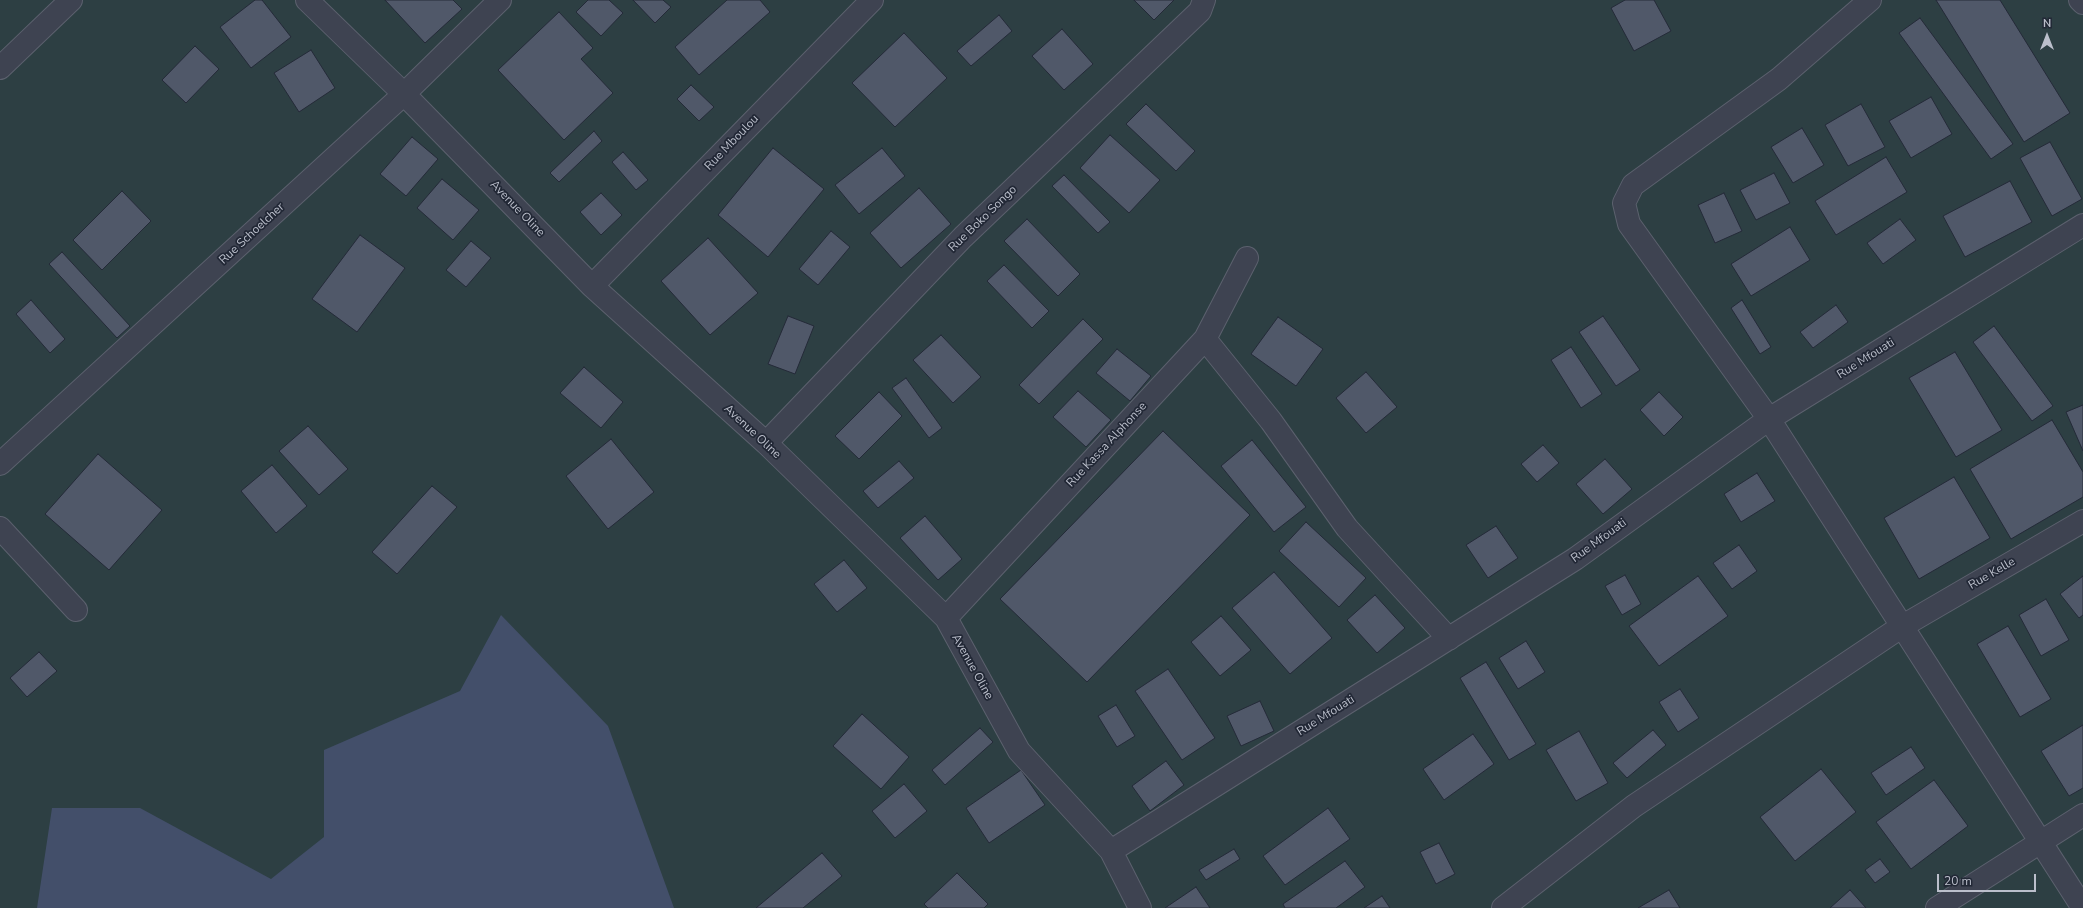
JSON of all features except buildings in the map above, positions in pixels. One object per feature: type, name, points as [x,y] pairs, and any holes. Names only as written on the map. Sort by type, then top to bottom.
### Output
[{"type":"street","points":[[0,68],[71,0]]},
{"type":"street","name":"Avenue Oline","points":[[307,0],[404,94],[592,286],[766,443],[946,618],[1019,751],[1111,851],[1140,908]]},
{"type":"street","name":"Rue Schoelcher","points":[[0,464],[404,94],[500,0]]},
{"type":"street","name":"Rue Mboulou","points":[[592,286],[872,0]]},
{"type":"street","name":"Rue Boko Songo","points":[[766,443],[963,237],[1200,11],[1204,0]]},
{"type":"street","points":[[1870,0],[1779,79],[1633,185],[1624,203],[1629,224],[1769,418],[1901,627],[2083,908]]},
{"type":"street","points":[[2080,0],[2083,4]]},
{"type":"street","name":"Rue Mfouati","points":[[1111,851],[1575,559],[1769,418],[2083,225]]},
{"type":"street","name":"Rue Kassa Alphonse","points":[[946,618],[1205,339],[1247,258]]},
{"type":"street","points":[[1205,339],[1271,421],[1347,528],[1449,639]]},
{"type":"street","name":"Rue Kelle","points":[[1503,908],[1634,806],[1901,627],[2083,521]]},
{"type":"street","points":[[0,528],[76,610]]},
{"type":"street","points":[[1937,908],[2083,815]]},
{"type":"shaded area","points":[[0,0],[2083,0],[2083,908],[0,908]]},
{"type":"water","points":[[501,615],[608,726],[674,908],[37,908],[52,808],[140,808],[271,879],[324,837],[324,750],[460,691]]}]
